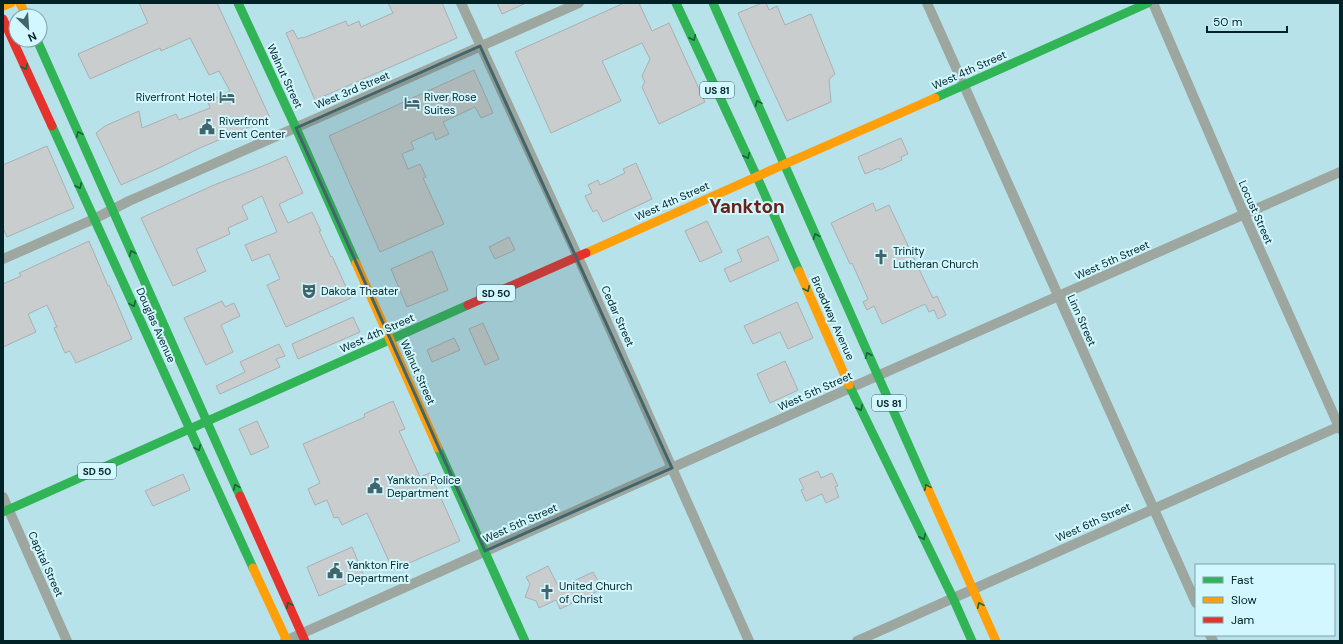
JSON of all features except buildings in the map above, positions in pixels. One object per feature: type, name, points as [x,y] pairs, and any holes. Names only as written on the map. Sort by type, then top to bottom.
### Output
[{"type":"main road","points":[[3,6],[11,3]]},
{"type":"main road","name":"Walnut Street","points":[[238,3],[296,128],[525,641]]},
{"type":"main road","name":"Broadway Avenue","points":[[676,3],[757,177],[850,388],[953,598],[972,641]]},
{"type":"main road","name":"Broadway Avenue","points":[[713,3],[877,376],[996,641]]},
{"type":"main road","name":"West 4th Street","points":[[207,422],[1148,3]]},
{"type":"main road","name":"Douglas Avenue","points":[[3,19],[286,641]]},
{"type":"main road","name":"Douglas Avenue","points":[[41,48],[303,637]]},
{"type":"main road","name":"SD 50","points":[[6,511],[207,422]]},
{"type":"street","name":"Cedar Street","points":[[461,3],[578,257],[749,641]]},
{"type":"street","name":"West 3rd Street","points":[[3,260],[94,219],[112,209],[579,3]]},
{"type":"street","name":"Linn Street","points":[[927,3],[1195,601]]},
{"type":"street","name":"Locust Street","points":[[1153,3],[1244,214],[1340,427]]},
{"type":"street","name":"West 5th Street","points":[[286,641],[303,637],[486,551],[877,376],[1340,172]]},
{"type":"street","name":"West 6th Street","points":[[857,641],[1340,427]]},
{"type":"street","name":"Capital Street","points":[[3,497],[6,511],[67,641]]},
{"type":"highlighted area","points":[[480,46],[672,468],[485,551],[296,128]]},
{"type":"traffic: fast","points":[[238,3],[356,263]]},
{"type":"traffic: fast","points":[[676,3],[799,271]]},
{"type":"traffic: fast","points":[[713,3],[928,489]]},
{"type":"traffic: fast","points":[[935,98],[1148,3]]},
{"type":"traffic: fast","points":[[41,48],[240,496]]},
{"type":"traffic: fast","points":[[52,126],[253,568]]},
{"type":"traffic: fast","points":[[3,512],[468,305]]},
{"type":"traffic: fast","points":[[849,385],[953,598],[972,641]]},
{"type":"traffic: fast","points":[[438,448],[525,641]]},
{"type":"traffic: slow","points":[[3,6],[11,3]]},
{"type":"traffic: slow","points":[[20,3],[22,8]]},
{"type":"traffic: slow","points":[[785,164],[935,98]]},
{"type":"traffic: slow","points":[[586,253],[785,164]]},
{"type":"traffic: slow","points":[[356,263],[438,448]]},
{"type":"traffic: slow","points":[[799,271],[849,385]]},
{"type":"traffic: slow","points":[[928,489],[996,641]]},
{"type":"traffic: slow","points":[[253,568],[287,641]]},
{"type":"traffic: jam","points":[[3,19],[52,126]]},
{"type":"traffic: jam","points":[[468,305],[586,253]]},
{"type":"traffic: jam","points":[[240,496],[305,641]]},
{"type":"place","name":"Riverfront Hotel","points":[[227,97]]},
{"type":"place","name":"River Rose Suites","points":[[412,103]]},
{"type":"place","name":"Riverfront Event Center","points":[[207,127]]},
{"type":"place","name":"Trinity Lutheran Church","points":[[881,257]]},
{"type":"place","name":"Dakota Theater","points":[[309,291]]},
{"type":"place","name":"Yankton Police Department","points":[[375,486]]},
{"type":"place","name":"Yankton Fire Department","points":[[335,571]]},
{"type":"place","name":"United Church of Christ","points":[[547,592]]},
{"type":"district","name":"Yankton","points":[[747,206]]}]
